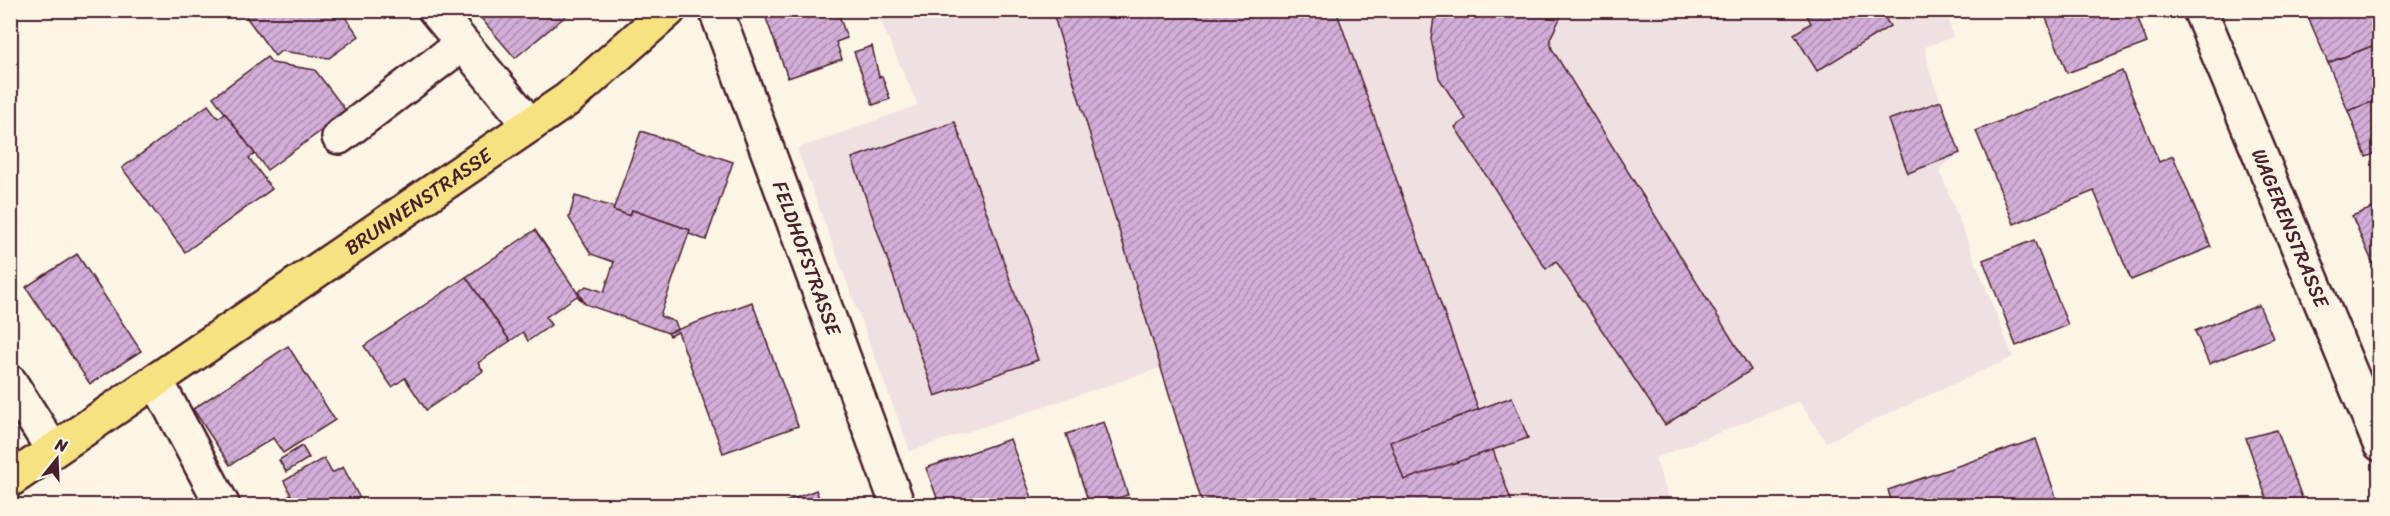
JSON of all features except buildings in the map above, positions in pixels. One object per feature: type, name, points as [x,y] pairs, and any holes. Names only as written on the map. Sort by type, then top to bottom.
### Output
[{"type":"main road","name":"BRUNNENSTRASSE","points":[[10,480],[568,99],[669,10]]},
{"type":"street","points":[[435,10],[530,125]]},
{"type":"street","name":"FELDHOFSTRASSE","points":[[716,10],[898,506]]},
{"type":"street","name":"WAGERENSTRASSE","points":[[2199,10],[2379,444]]},
{"type":"street","points":[[339,137],[462,44]]},
{"type":"street","points":[[156,380],[222,506]]},
{"type":"street","points":[[10,382],[53,450]]},
{"type":"shaded area","points":[[876,11],[1947,11],[1953,37],[1925,47],[1930,73],[1960,153],[1939,169],[2013,357],[1826,442],[1799,401],[1655,458],[1671,505],[1226,505],[1175,363],[910,451],[797,149],[918,105]]}]
